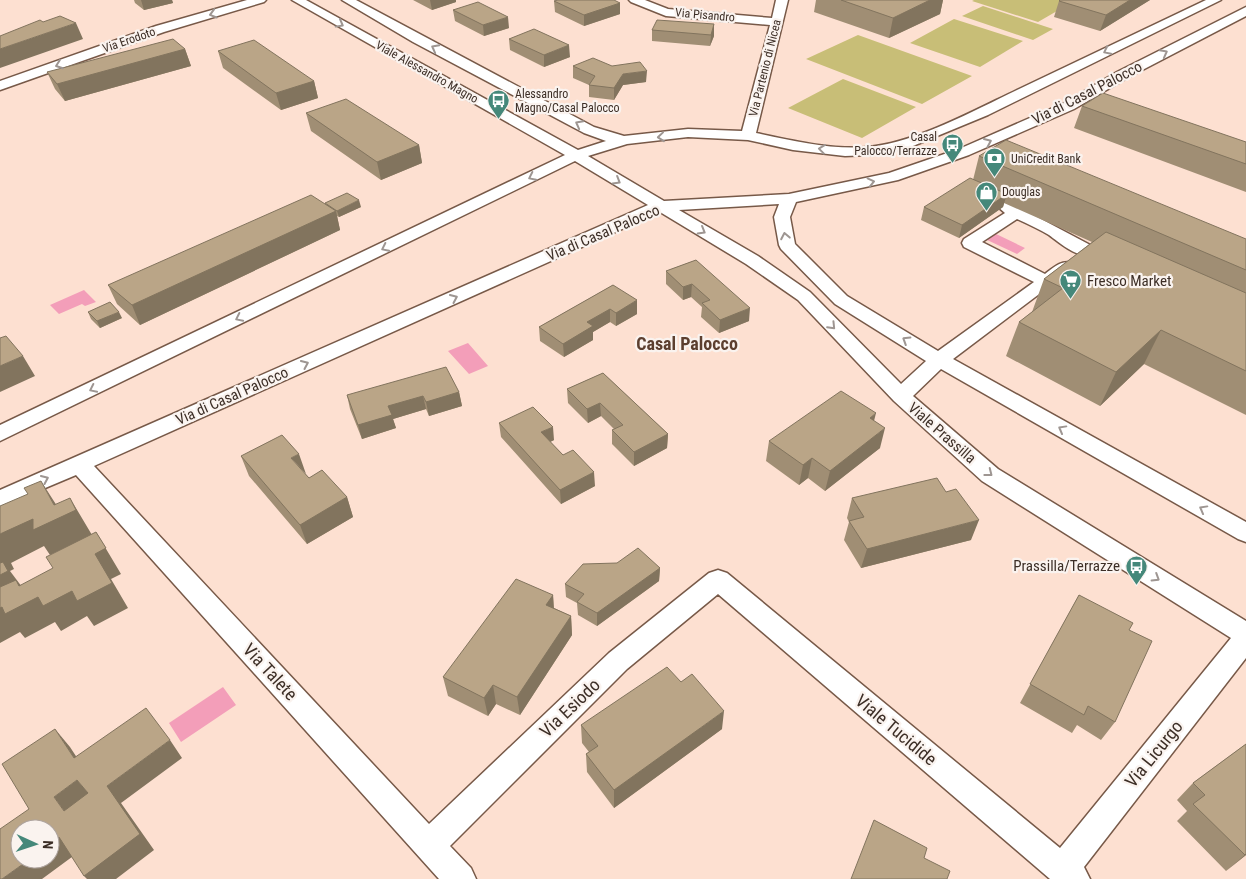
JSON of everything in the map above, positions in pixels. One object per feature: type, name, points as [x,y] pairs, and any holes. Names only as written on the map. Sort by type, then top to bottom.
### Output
[{"type":"street","name":"Via Erodoto","points":[[0,86],[236,3],[260,0]]},
{"type":"street","name":"Viale Alessandro Magno","points":[[298,0],[576,155],[659,206]]},
{"type":"street","name":"Viale Alessandro Magno","points":[[348,0],[417,39],[589,130],[607,137],[625,140]]},
{"type":"street","name":"Via Pisandro","points":[[635,0],[666,12],[777,22]]},
{"type":"street","name":"Via Partenio di Nicea","points":[[748,136],[782,0]]},
{"type":"street","name":"Via di Casal Palocco","points":[[0,434],[576,155],[625,140],[688,133],[748,136],[793,146],[836,151],[870,151],[908,144],[1030,89],[1214,0]]},
{"type":"street","name":"Via di Casal Palocco","points":[[0,499],[659,206],[789,199],[892,176],[964,152],[1069,106],[1246,11]]},
{"type":"street","points":[[1176,18],[1184,24],[1210,29]]},
{"type":"street","points":[[1030,89],[1055,96],[1069,106]]},
{"type":"street","points":[[870,151],[892,176]]},
{"type":"street","points":[[987,197],[1055,232],[1063,239],[1106,259]]},
{"type":"street","points":[[789,199],[782,217],[787,245],[841,300],[939,360],[1246,533]]},
{"type":"street","name":"Viale Prassilla","points":[[659,206],[752,260],[804,296],[901,396],[990,475],[1246,634]]},
{"type":"street","points":[[1017,212],[970,242],[1046,281]]},
{"type":"street","points":[[901,396],[939,360],[1088,251]]},
{"type":"street","name":"Via Talete","points":[[79,464],[460,879]]},
{"type":"street","name":"Via Esiodo","points":[[429,845],[618,661],[718,580]]},
{"type":"street","name":"Viale Tucidide","points":[[718,580],[1068,874]]},
{"type":"street","name":"Via Licurgo","points":[[1068,874],[1246,639]]},
{"type":"shaded area","points":[[1076,0],[1038,22],[972,1]]},
{"type":"shaded area","points":[[983,6],[1053,29],[1033,40],[962,16]]},
{"type":"shaded area","points":[[954,19],[1023,41],[980,67],[910,43]]},
{"type":"shaded area","points":[[858,35],[972,76],[922,104],[806,59]]},
{"type":"shaded area","points":[[843,79],[916,107],[862,138],[788,108]]},
{"type":"shaded area","points":[[994,233],[1025,248],[1017,254],[985,239]]},
{"type":"shaded area","points":[[84,290],[96,302],[85,306],[82,304],[59,314],[50,305]]},
{"type":"shaded area","points":[[468,343],[488,366],[469,374],[448,351]]},
{"type":"shaded area","points":[[223,687],[236,705],[181,742],[169,723]]},
{"type":"building","points":[[614,0],[620,3],[584,15],[554,1]]},
{"type":"building","points":[[841,0],[930,0],[893,18]]},
{"type":"building","points":[[1060,0],[1130,0],[1106,15]]},
{"type":"building","points":[[478,2],[508,17],[483,25],[453,10]]},
{"type":"building","points":[[60,16],[76,23],[0,49],[0,36],[40,20],[43,22]]},
{"type":"building","points":[[657,20],[714,24],[711,35],[652,30]]},
{"type":"building","points":[[534,29],[569,45],[544,55],[509,39]]},
{"type":"building","points":[[173,39],[185,49],[57,84],[47,72]]},
{"type":"building","points":[[254,40],[314,81],[276,93],[218,51]]},
{"type":"building","points":[[593,58],[612,66],[640,62],[647,71],[623,74],[614,88],[589,85],[595,76],[573,66]]},
{"type":"building","points":[[1103,93],[1246,142],[1246,164],[1082,106]]},
{"type":"building","points":[[346,99],[419,145],[377,162],[306,113]]},
{"type":"building","points":[[1006,140],[1246,239],[1246,270],[979,156]]},
{"type":"building","points":[[970,178],[1007,194],[962,225],[924,207]]},
{"type":"building","points":[[347,193],[359,200],[337,211],[325,203]]},
{"type":"building","points":[[311,195],[336,211],[132,305],[108,285]]},
{"type":"building","points":[[1106,232],[1246,293],[1246,371],[1161,330],[1116,372],[1019,322],[1063,288],[1044,279]]},
{"type":"building","points":[[696,260],[750,308],[720,320],[702,303],[710,300],[692,284],[683,287],[666,271]]},
{"type":"building","points":[[613,285],[637,300],[616,313],[610,309],[587,322],[593,326],[563,344],[539,327]]},
{"type":"building","points":[[110,302],[119,312],[97,321],[88,312]]},
{"type":"building","points":[[6,336],[23,356],[0,366],[0,338]]},
{"type":"building","points":[[446,367],[459,392],[426,402],[423,396],[388,406],[392,415],[358,425],[347,395]]},
{"type":"building","points":[[603,373],[668,434],[634,452],[612,430],[623,425],[600,403],[587,409],[567,389]]},
{"type":"building","points":[[841,391],[876,413],[870,418],[885,428],[830,471],[812,458],[803,465],[769,441]]},
{"type":"building","points":[[533,407],[553,427],[541,432],[563,455],[573,450],[594,472],[560,490],[499,423]]},
{"type":"building","points":[[282,435],[299,454],[291,458],[309,478],[322,470],[347,497],[300,525],[241,456]]},
{"type":"building","points":[[937,478],[946,492],[956,489],[979,520],[867,549],[849,521],[864,517],[852,498]]},
{"type":"building","points":[[41,481],[54,505],[70,498],[76,510],[33,530],[33,519],[0,534],[0,506],[28,494],[24,488]]},
{"type":"building","points":[[96,532],[106,548],[95,554],[112,583],[77,601],[72,591],[43,606],[38,597],[5,614],[2,607],[0,608],[0,587],[16,580],[19,586],[53,568],[46,557]]},
{"type":"building","points":[[638,548],[660,568],[597,613],[577,602],[584,594],[565,584],[583,564],[617,563]]},
{"type":"building","points":[[3,562],[8,571],[0,575],[0,563]]},
{"type":"building","points":[[516,579],[553,595],[546,605],[571,616],[517,697],[493,685],[484,698],[443,677]]},
{"type":"building","points":[[1079,595],[1133,623],[1129,630],[1152,641],[1115,722],[1088,706],[1084,715],[1030,684]]},
{"type":"building","points":[[667,667],[681,682],[692,674],[724,711],[614,790],[586,754],[598,746],[581,725]]},
{"type":"building","points":[[146,708],[170,740],[107,786],[140,834],[84,876],[60,839],[60,819],[14,819],[29,809],[2,764],[55,729],[74,758]],"holes":[[[77,780],[88,793],[64,811],[54,797]]]},
{"type":"building","points":[[1246,744],[1245,855],[1193,804],[1205,795],[1193,783]]},
{"type":"building","points":[[874,820],[927,848],[924,858],[950,871],[947,879],[851,879]]},
{"type":"building","points":[[10,822],[10,869],[16,869],[2,879],[0,879],[0,829]]},
{"type":"place","name":"Alessandro Magno/Casal Palocco","points":[[499,120]]},
{"type":"place","name":"Casal Palocco/Terrazze","points":[[953,163]]},
{"type":"place","name":"UniCredit Bank","points":[[995,178]]},
{"type":"place","name":"Douglas","points":[[986,211]]},
{"type":"place","name":"Fresco Market","points":[[1071,300]]},
{"type":"place","name":"Prassilla/Terrazze","points":[[1136,585]]},
{"type":"district","name":"Casal Palocco","points":[[687,344]]}]
